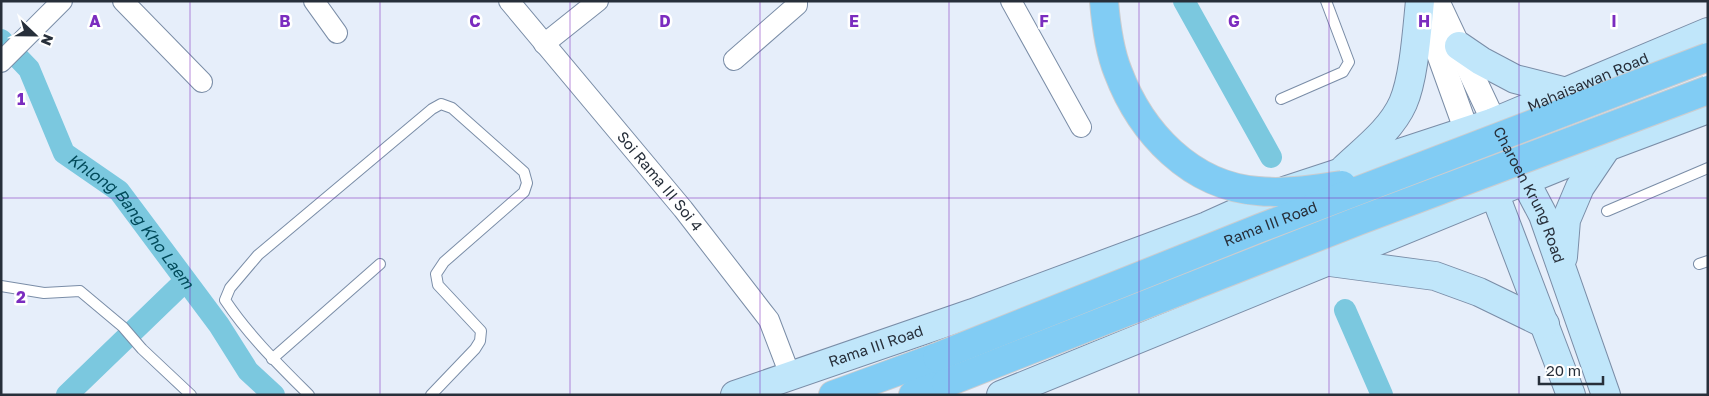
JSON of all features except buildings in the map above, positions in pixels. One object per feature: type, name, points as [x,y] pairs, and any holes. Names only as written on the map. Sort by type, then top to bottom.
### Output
[{"type":"main road","points":[[1104,1],[1110,46],[1118,72],[1129,96],[1160,142],[1177,160],[1198,174],[1234,187],[1278,192],[1323,188],[1394,176]]},
{"type":"main road","points":[[1340,173],[1383,132],[1404,102],[1413,62],[1422,1]]},
{"type":"main road","name":"Mahaisawan Road","points":[[1467,132],[1708,32]]},
{"type":"main road","points":[[1459,46],[1486,65],[1515,79],[1567,92]]},
{"type":"main road","name":"Rama III Road","points":[[833,395],[937,357],[1394,176],[1708,58]]},
{"type":"main road","name":"Rama III Road","points":[[913,395],[1358,221],[1708,90]]},
{"type":"main road","points":[[1001,395],[1527,182],[1607,147],[1708,109]]},
{"type":"main road","name":"Charoen Krung Road","points":[[1494,122],[1527,182],[1563,266],[1606,395]]},
{"type":"main road","name":"Rama III Road","points":[[735,395],[964,316],[1207,226],[1287,190],[1467,132]]},
{"type":"main road","name":"Charoen Krung Road","points":[[1467,132],[1495,195],[1571,395]]},
{"type":"main road","points":[[1563,266],[1566,220],[1580,187],[1607,147]]},
{"type":"main road","points":[[1207,226],[1226,225],[1247,230],[1260,245],[1262,267],[1256,277],[1249,286],[1225,303]]},
{"type":"main road","points":[[1326,262],[1435,276],[1479,292],[1545,324]]},
{"type":"street","points":[[7,56],[62,1]]},
{"type":"street","points":[[123,1],[202,82]]},
{"type":"street","points":[[314,1],[337,33]]},
{"type":"street","name":"Soi Rama III Soi 4","points":[[508,1],[683,209],[766,315],[790,376]]},
{"type":"street","points":[[544,44],[598,1]]},
{"type":"street","points":[[734,60],[797,6],[798,1]]},
{"type":"street","points":[[1011,1],[1081,127]]},
{"type":"street","name":"Charoen Krung Road","points":[[1422,1],[1437,50],[1467,132]]},
{"type":"street","name":"Charoen Krung Road","points":[[1437,1],[1494,122]]},
{"type":"lane","points":[[1281,99],[1343,72],[1349,62],[1326,1]]},
{"type":"lane","points":[[310,395],[272,359],[240,322],[225,300],[230,288],[258,255],[432,109],[441,104],[452,108],[524,172],[527,183],[524,192],[444,262],[436,274],[438,285],[481,331],[480,341],[475,349],[430,395]]},
{"type":"lane","points":[[1607,211],[1708,168]]},
{"type":"lane","points":[[272,359],[380,264]]},
{"type":"lane","points":[[1,286],[44,293],[80,291],[122,327],[142,349],[191,395]]},
{"type":"waterway","points":[[1184,1],[1271,157]]},
{"type":"waterway","name":"Khlong Bang Kho Laem","points":[[1,40],[29,69],[64,153],[119,191],[219,325],[248,371],[274,395]]},
{"type":"waterway","points":[[67,395],[185,281]]},
{"type":"waterway","points":[[1345,310],[1382,395]]}]
